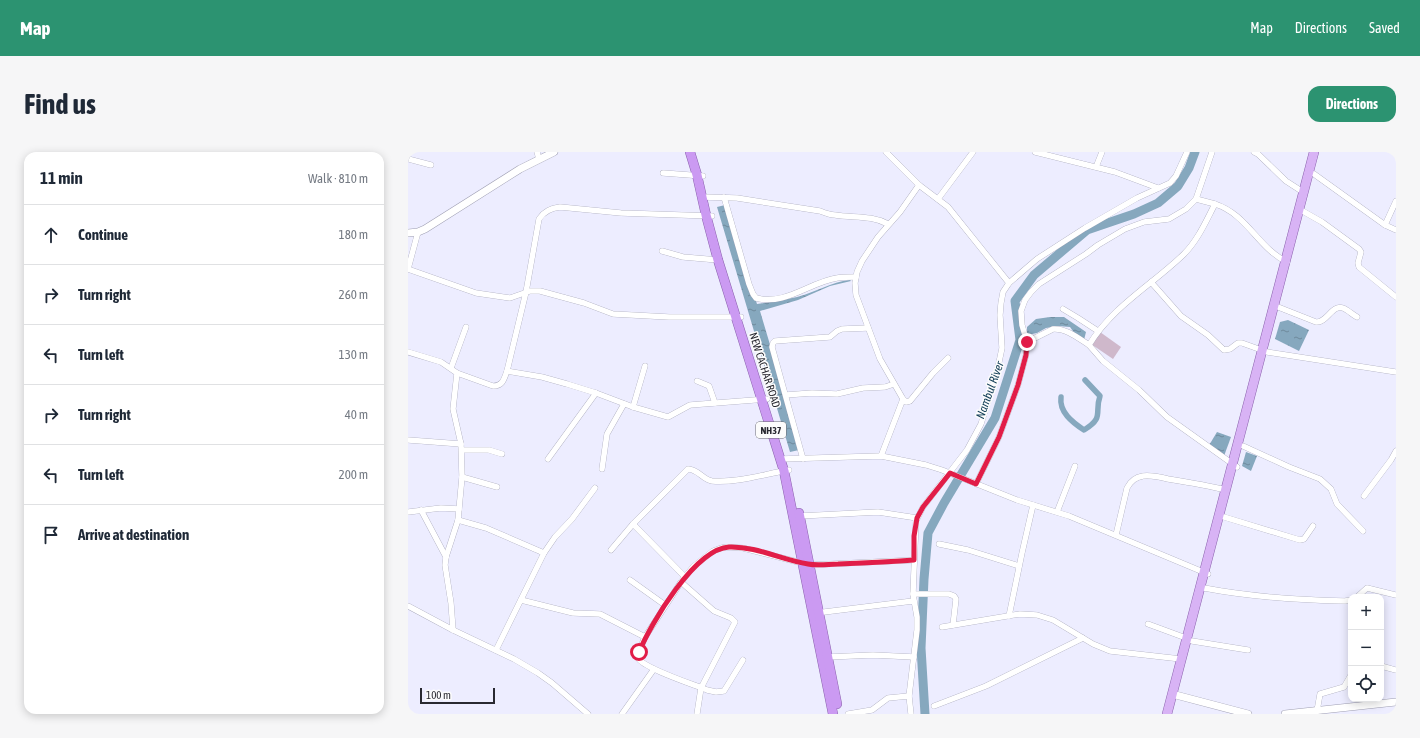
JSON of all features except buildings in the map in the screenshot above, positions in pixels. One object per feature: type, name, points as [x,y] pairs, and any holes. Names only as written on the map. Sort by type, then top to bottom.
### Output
[{"type":"highway","name":"NEW CACHAR ROAD","points":[[690,152],[700,175]]},
{"type":"highway","name":"NEW CACHAR ROAD","points":[[696,152],[709,216],[738,317],[800,516],[806,564]]},
{"type":"highway","name":"NEW CACHAR ROAD","points":[[709,216],[718,260],[738,317]]},
{"type":"highway","name":"NEW CACHAR ROAD","points":[[787,471],[827,670],[833,714]]},
{"type":"highway","name":"NEW CACHAR ROAD","points":[[816,613],[828,657],[827,670],[839,714]]},
{"type":"main road","points":[[1301,210],[1303,192],[1314,152]]},
{"type":"main road","points":[[1173,714],[1181,659],[1189,639],[1204,588],[1206,573],[1224,517],[1235,466],[1287,262],[1301,210],[1320,152]]},
{"type":"main road","points":[[1167,714],[1175,694],[1226,490],[1243,446],[1264,351],[1278,307],[1287,262]]},
{"type":"street","points":[[408,233],[418,232],[438,222],[538,156],[554,152]]},
{"type":"street","points":[[886,152],[920,185],[948,208],[1009,283]]},
{"type":"street","points":[[938,199],[973,152]]},
{"type":"street","points":[[1035,152],[1136,178],[1158,188]]},
{"type":"street","points":[[1096,167],[1102,152]]},
{"type":"street","points":[[911,714],[909,696],[917,630],[917,617],[913,601],[915,594],[914,536],[917,518],[923,507],[952,474],[976,435],[989,399],[1002,348],[1001,303],[1003,292],[1009,283],[1037,259],[1137,198],[1170,183],[1176,176],[1187,152]]},
{"type":"street","points":[[976,484],[999,437],[1018,385],[1026,355],[1027,342],[1020,311],[1025,300],[1039,284],[1125,229],[1144,222],[1169,219],[1186,209],[1196,199],[1212,152]]},
{"type":"street","points":[[1257,153],[1286,181],[1303,192]]},
{"type":"street","points":[[408,159],[431,165]]},
{"type":"street","points":[[664,173],[700,175]]},
{"type":"street","points":[[1314,174],[1385,225],[1396,230]]},
{"type":"street","points":[[920,185],[900,212],[878,237],[862,261],[856,277],[855,290],[880,359],[906,402],[910,401],[933,373],[948,358]]},
{"type":"street","points":[[704,197],[748,199],[786,207],[820,211],[837,216],[869,217],[888,224]]},
{"type":"street","points":[[724,197],[749,284],[756,298],[771,299],[783,297],[836,278],[856,277]]},
{"type":"street","points":[[1196,199],[1224,207],[1233,212],[1272,252],[1287,262]]},
{"type":"street","points":[[1385,225],[1396,201]]},
{"type":"street","points":[[1089,345],[1113,313],[1184,254],[1201,230],[1215,204]]},
{"type":"street","points":[[408,352],[441,362],[457,373],[495,386],[502,384],[507,371],[526,292],[539,219],[542,214],[550,209],[560,207],[621,213],[709,216]]},
{"type":"street","points":[[1301,210],[1322,222],[1359,249],[1361,252],[1358,263],[1359,268],[1396,298]]},
{"type":"street","points":[[418,232],[408,269],[476,293],[510,298],[526,292],[540,291],[584,303],[613,314],[669,317],[738,317]]},
{"type":"street","points":[[662,251],[683,257],[718,260]]},
{"type":"street","points":[[1151,282],[1182,316],[1205,332],[1224,350],[1230,349],[1240,342],[1264,351],[1396,372]]},
{"type":"street","points":[[1278,307],[1319,323],[1334,310],[1339,308],[1343,308],[1357,317]]},
{"type":"street","points":[[1063,309],[1098,331]]},
{"type":"street","points":[[451,368],[466,327]]},
{"type":"street","points":[[803,459],[772,347],[774,342],[829,337],[842,329],[868,328]]},
{"type":"street","points":[[1027,342],[1053,329],[1057,329],[1074,336],[1089,345],[1103,361],[1139,390],[1168,417],[1235,466]]},
{"type":"street","points":[[632,407],[645,366]]},
{"type":"street","points":[[507,371],[542,378],[596,393],[632,407],[668,417],[690,405],[764,399]]},
{"type":"street","points":[[453,630],[451,603],[445,565],[446,557],[458,520],[462,478],[461,447],[453,409],[457,373]]},
{"type":"street","points":[[697,381],[709,386],[715,403]]},
{"type":"street","points":[[786,395],[812,393],[837,394],[863,388],[885,387],[894,384]]},
{"type":"street","points":[[548,459],[596,393]]},
{"type":"street","points":[[881,456],[903,399]]},
{"type":"street","points":[[602,469],[607,434],[624,404]]},
{"type":"street","points":[[408,440],[489,450],[502,454]]},
{"type":"street","points":[[1243,446],[1320,479],[1330,489],[1337,504],[1363,531]]},
{"type":"street","points":[[1364,496],[1396,451]]},
{"type":"street","points":[[783,459],[881,456],[926,465],[1017,500],[1057,512],[1206,573]]},
{"type":"street","points":[[1057,512],[1075,466]]},
{"type":"street","points":[[611,550],[633,524],[688,469],[694,470],[712,481],[746,479],[787,471]]},
{"type":"street","points":[[1116,535],[1127,488],[1129,484],[1139,477],[1155,477],[1226,490]]},
{"type":"street","points":[[462,478],[497,487]]},
{"type":"street","points":[[496,650],[544,553],[555,536],[572,519],[595,488]]},
{"type":"street","points":[[1009,616],[1033,505]]},
{"type":"street","points":[[408,512],[421,510],[459,509]]},
{"type":"street","points":[[421,510],[446,557]]},
{"type":"street","points":[[800,516],[878,512],[917,518]]},
{"type":"street","points":[[1224,517],[1300,540],[1304,539],[1313,526]]},
{"type":"street","points":[[458,520],[486,528],[544,553]]},
{"type":"street","points":[[633,524],[685,576]]},
{"type":"street","points":[[938,544],[968,550],[1019,566]]},
{"type":"street","points":[[743,660],[724,691],[716,692],[701,688],[654,669],[641,663],[638,658],[645,637],[685,576],[713,551],[727,547],[743,548],[806,564],[914,560]]},
{"type":"street","points":[[630,580],[666,605]]},
{"type":"street","points":[[681,582],[714,611],[735,620],[734,625],[701,688],[698,714]]},
{"type":"street","points":[[1204,588],[1232,594],[1265,597],[1337,601],[1348,600]]},
{"type":"street","points":[[1361,594],[1368,588],[1396,595]]},
{"type":"street","points":[[915,594],[949,594],[955,597],[953,626]]},
{"type":"street","points":[[521,600],[573,613],[600,614],[645,637]]},
{"type":"street","points":[[816,613],[913,601]]},
{"type":"street","points":[[408,606],[453,630],[496,650],[538,673],[588,714]]},
{"type":"street","points":[[942,627],[1028,614],[1053,620],[1102,649],[1117,653],[1181,659]]},
{"type":"street","points":[[1148,624],[1189,639],[1248,650]]},
{"type":"street","points":[[934,706],[986,686],[1083,638]]},
{"type":"street","points":[[828,657],[873,655],[914,657]]},
{"type":"street","points":[[1384,667],[1396,670]]},
{"type":"street","points":[[622,714],[654,669]]},
{"type":"street","points":[[1317,711],[1320,694],[1344,687],[1348,680]]},
{"type":"street","points":[[1175,694],[1248,714]]},
{"type":"street","points":[[848,714],[872,710],[888,698],[909,696]]},
{"type":"street","points":[[1285,714],[1396,702]]},
{"type":"shaded area","points":[[1100,332],[1121,347],[1113,359],[1091,344]]},
{"type":"water","points":[[725,205],[757,304],[797,297],[836,283],[851,281],[830,286],[798,300],[760,311],[785,395],[799,450],[790,452],[717,207]]},
{"type":"water","points":[[1064,317],[1086,332],[1084,340],[1075,334],[1070,327],[1058,326],[1046,328],[1037,333],[1027,335],[1027,327],[1036,319]]},
{"type":"water","points":[[1288,320],[1309,330],[1299,351],[1275,339],[1280,322]]},
{"type":"water","points":[[1217,432],[1231,437],[1224,456],[1208,447]]},
{"type":"water","points":[[1246,452],[1257,456],[1251,471],[1242,466]]},
{"type":"waterway","name":"Nambul River","points":[[925,714],[921,648],[928,533],[944,503],[995,418],[1020,340],[1015,301],[1034,275],[1087,230],[1134,214],[1158,203],[1178,186],[1189,168],[1195,152]]},
{"type":"waterway","points":[[1061,397],[1062,407],[1067,416],[1084,430],[1090,426],[1097,418],[1100,396],[1085,380]]},
{"type":"route","points":[[639,652],[645,637],[681,582],[694,567],[713,551],[721,548],[743,548],[810,564],[914,560],[914,536],[916,522],[923,507],[950,473],[976,484],[988,461],[999,437],[1018,385],[1026,355],[1027,342]]}]
